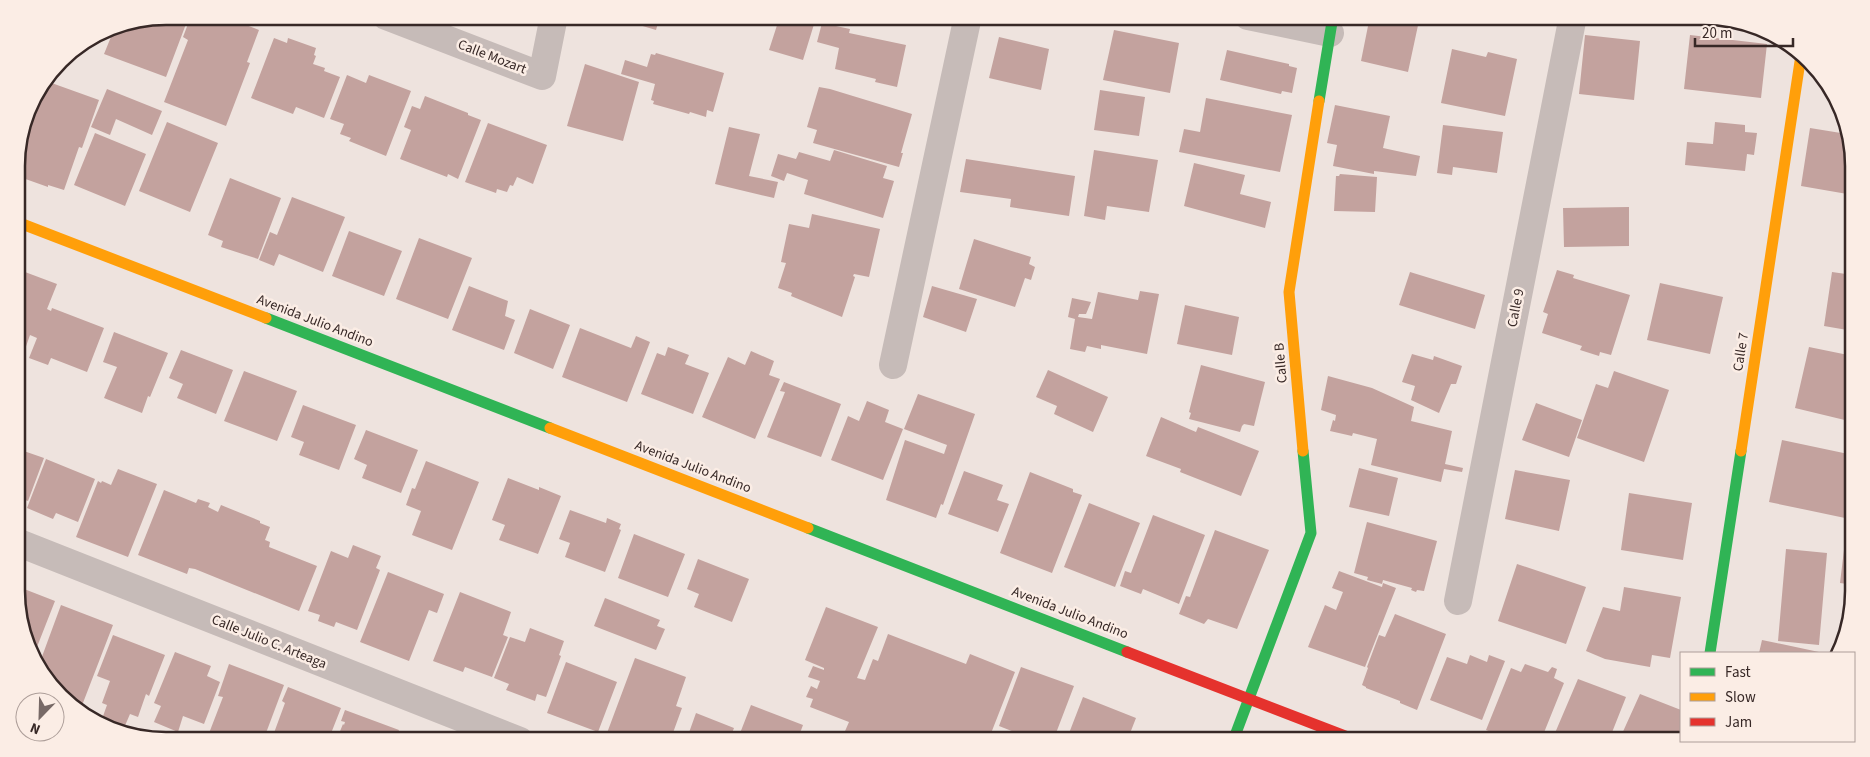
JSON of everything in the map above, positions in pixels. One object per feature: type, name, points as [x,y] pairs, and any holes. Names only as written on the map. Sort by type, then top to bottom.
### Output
[{"type":"street","name":"Calle Mozart","points":[[409,25],[542,76],[552,25]]},
{"type":"street","points":[[892,365],[966,25]]},
{"type":"street","name":"Calle B","points":[[1236,732],[1311,533],[1290,292],[1332,25]]},
{"type":"street","name":"Calle 9","points":[[1458,601],[1571,25]]},
{"type":"street","name":"Calle 7","points":[[1710,652],[1800,62]]},
{"type":"street","name":"Avenida Julio Andino","points":[[25,225],[1337,732]]},
{"type":"street","name":"Calle Julio C. Arteaga","points":[[25,545],[497,732]]},
{"type":"building","points":[[186,25],[166,77],[104,54],[111,37],[121,33],[148,26]]},
{"type":"building","points":[[188,25],[246,25],[259,30],[247,62],[250,63],[226,126],[164,102],[188,40],[183,37]]},
{"type":"building","points":[[639,25],[657,25],[656,30]]},
{"type":"building","points":[[777,25],[814,25],[803,60],[769,50]]},
{"type":"building","points":[[821,25],[831,25],[850,29],[849,33],[906,45],[897,87],[875,82],[876,79],[835,69],[839,48],[817,42]]},
{"type":"building","points":[[1368,25],[1418,25],[1408,72],[1361,61]]},
{"type":"building","points":[[1114,30],[1179,43],[1170,93],[1103,80]]},
{"type":"building","points":[[1585,35],[1640,41],[1634,100],[1579,94]]},
{"type":"building","points":[[1690,35],[1767,44],[1761,98],[1684,89]]},
{"type":"building","points":[[999,37],[1049,49],[1041,90],[989,78]]},
{"type":"building","points":[[274,38],[287,43],[288,38],[316,48],[313,64],[325,68],[324,71],[340,77],[324,118],[296,107],[293,114],[251,98]]},
{"type":"building","points":[[1452,49],[1486,57],[1488,52],[1517,59],[1505,116],[1441,103]]},
{"type":"building","points":[[1227,50],[1289,64],[1289,66],[1297,68],[1292,93],[1282,91],[1281,94],[1220,80]]},
{"type":"building","points":[[656,53],[724,73],[713,112],[707,110],[706,117],[653,104],[654,101],[651,100],[655,84],[621,74],[625,60],[647,67],[651,54],[655,55]]},
{"type":"building","points":[[585,64],[639,82],[623,141],[567,126]]},
{"type":"building","points":[[347,75],[366,83],[369,75],[411,91],[386,156],[349,141],[351,138],[340,134],[344,124],[330,119]]},
{"type":"building","points":[[52,83],[99,100],[82,148],[79,147],[64,190],[48,185],[48,187],[25,179],[25,157],[30,130],[36,112]]},
{"type":"building","points":[[819,87],[912,114],[899,167],[813,143],[817,130],[807,127]]},
{"type":"building","points":[[107,89],[162,111],[152,135],[116,119],[110,135],[91,127]]},
{"type":"building","points":[[1100,90],[1145,97],[1139,136],[1094,130]]},
{"type":"building","points":[[425,96],[481,120],[458,179],[448,174],[447,177],[400,159],[411,130],[404,127],[412,106],[420,109]]},
{"type":"building","points":[[1206,98],[1292,115],[1280,172],[1179,152],[1184,129],[1200,132]]},
{"type":"building","points":[[1335,105],[1390,116],[1383,148],[1420,156],[1416,176],[1374,171],[1374,174],[1333,166],[1337,145],[1327,143]]},
{"type":"building","points":[[167,122],[218,143],[190,212],[139,191]]},
{"type":"building","points":[[1715,122],[1745,125],[1745,132],[1757,133],[1754,155],[1747,154],[1745,171],[1685,165],[1687,142],[1713,144]]},
{"type":"building","points":[[488,123],[547,145],[533,184],[517,177],[513,186],[510,185],[507,192],[497,189],[496,193],[465,182]]},
{"type":"building","points":[[1443,125],[1503,132],[1497,173],[1453,167],[1452,175],[1437,173]]},
{"type":"building","points":[[729,127],[760,134],[749,176],[778,182],[774,198],[715,184]]},
{"type":"building","points":[[1810,128],[1841,133],[1844,148],[1845,194],[1801,186]]},
{"type":"building","points":[[95,133],[146,154],[125,206],[74,185]]},
{"type":"building","points":[[834,150],[887,166],[883,178],[894,181],[883,218],[804,194],[808,180],[787,173],[784,181],[771,176],[778,154],[796,159],[799,152],[830,161]]},
{"type":"building","points":[[1094,150],[1158,160],[1149,212],[1107,206],[1105,220],[1084,216]]},
{"type":"building","points":[[966,159],[1075,176],[1069,216],[1010,207],[1011,199],[960,192]]},
{"type":"building","points":[[1194,163],[1245,175],[1240,194],[1271,202],[1265,228],[1184,206]]},
{"type":"building","points":[[1340,174],[1377,177],[1375,212],[1334,211],[1336,176]]},
{"type":"building","points":[[230,178],[281,198],[258,259],[221,247],[223,241],[208,235]]},
{"type":"building","points":[[292,197],[345,217],[323,272],[279,254],[274,266],[259,260],[270,232],[277,235]]},
{"type":"building","points":[[1629,207],[1629,246],[1564,247],[1563,208]]},
{"type":"building","points":[[812,214],[880,229],[869,277],[854,274],[853,276],[855,277],[842,317],[791,296],[792,293],[778,288],[786,263],[781,262],[789,224],[809,228]]},
{"type":"building","points":[[349,231],[402,251],[384,296],[332,276]]},
{"type":"building","points":[[419,238],[472,258],[448,319],[396,299]]},
{"type":"building","points":[[974,239],[1031,257],[1029,264],[1035,267],[1031,280],[1025,278],[1015,307],[959,289]]},
{"type":"building","points":[[1557,270],[1574,275],[1573,278],[1630,295],[1611,355],[1600,352],[1599,356],[1580,350],[1582,346],[1542,333],[1548,314],[1543,312]]},
{"type":"building","points":[[25,272],[57,284],[47,309],[51,311],[52,308],[104,328],[87,372],[51,358],[48,365],[29,358],[37,338],[30,335],[25,349]]},
{"type":"building","points":[[1410,272],[1485,295],[1475,329],[1399,305]]},
{"type":"building","points":[[1832,272],[1845,274],[1845,330],[1824,326]]},
{"type":"building","points":[[1660,283],[1723,297],[1710,354],[1647,340]]},
{"type":"building","points":[[469,286],[508,301],[505,316],[515,320],[504,350],[452,330]]},
{"type":"building","points":[[932,286],[977,299],[966,332],[923,317]]},
{"type":"building","points":[[1140,291],[1159,294],[1147,354],[1101,345],[1101,349],[1087,346],[1085,352],[1070,349],[1075,319],[1068,317],[1072,298],[1091,302],[1086,314],[1079,314],[1078,317],[1092,319],[1098,292],[1138,300]]},
{"type":"building","points":[[1185,305],[1239,317],[1232,355],[1177,344]]},
{"type":"building","points":[[530,309],[570,325],[553,369],[514,353]]},
{"type":"building","points":[[580,328],[631,348],[636,336],[650,342],[627,402],[562,377]]},
{"type":"building","points":[[114,332],[168,353],[142,413],[104,398],[117,367],[103,362]]},
{"type":"building","points":[[668,347],[689,355],[685,364],[709,373],[693,414],[641,394],[657,353],[665,356]]},
{"type":"building","points":[[1809,347],[1845,354],[1845,420],[1795,408]]},
{"type":"building","points":[[181,350],[233,370],[216,414],[177,398],[183,384],[169,378]]},
{"type":"building","points":[[751,351],[774,361],[769,375],[780,379],[755,439],[702,417],[728,357],[745,365]]},
{"type":"building","points":[[1412,354],[1433,360],[1434,356],[1462,366],[1456,384],[1451,384],[1439,413],[1411,400],[1415,386],[1402,382]]},
{"type":"building","points":[[1201,365],[1265,382],[1254,426],[1244,424],[1240,432],[1189,419],[1191,413],[1189,412]]},
{"type":"building","points":[[1048,370],[1108,397],[1093,432],[1054,414],[1057,406],[1036,397]]},
{"type":"building","points":[[244,371],[297,391],[277,441],[224,421]]},
{"type":"building","points":[[1614,371],[1669,390],[1644,462],[1577,438],[1596,384],[1608,388]]},
{"type":"building","points":[[1328,376],[1372,388],[1414,407],[1411,421],[1452,431],[1445,464],[1463,468],[1462,472],[1444,469],[1441,482],[1371,465],[1377,439],[1353,433],[1352,436],[1330,431],[1336,415],[1321,410]]},
{"type":"building","points":[[784,382],[841,404],[821,457],[767,437],[785,392],[780,391]]},
{"type":"building","points":[[918,394],[975,414],[943,505],[941,504],[936,518],[886,500],[905,440],[944,454],[947,445],[904,429]]},
{"type":"building","points":[[867,401],[889,410],[885,422],[903,429],[883,480],[831,460],[848,416],[859,421]]},
{"type":"building","points":[[1536,403],[1582,420],[1569,457],[1522,440]]},
{"type":"building","points":[[303,405],[356,425],[339,470],[299,455],[304,442],[291,437]]},
{"type":"building","points":[[1161,417],[1196,432],[1198,427],[1259,451],[1241,496],[1180,472],[1181,469],[1146,456]]},
{"type":"building","points":[[366,430],[418,450],[401,493],[362,478],[367,465],[354,459]]},
{"type":"building","points":[[1782,440],[1845,453],[1845,518],[1769,502]]},
{"type":"building","points":[[25,451],[44,458],[28,501],[25,500]]},
{"type":"building","points":[[46,459],[95,479],[78,522],[56,513],[53,519],[27,508]]},
{"type":"building","points":[[426,461],[479,482],[452,550],[412,535],[421,511],[406,505],[412,488],[415,489]]},
{"type":"building","points":[[1359,468],[1398,478],[1389,516],[1349,507]]},
{"type":"building","points":[[118,469],[157,484],[128,557],[76,537],[98,481],[111,485]]},
{"type":"building","points":[[1515,470],[1570,480],[1559,531],[1505,519]]},
{"type":"building","points":[[964,471],[1003,485],[997,500],[1009,504],[998,532],[948,514]]},
{"type":"building","points":[[1030,472],[1073,489],[1073,492],[1082,495],[1052,573],[1000,553]]},
{"type":"building","points":[[508,478],[561,496],[538,554],[499,540],[505,525],[492,520]]},
{"type":"building","points":[[164,490],[196,503],[198,499],[210,503],[208,507],[218,512],[221,505],[260,521],[260,523],[270,527],[265,540],[270,542],[269,547],[317,566],[299,611],[195,569],[189,568],[187,574],[138,555]]},
{"type":"building","points":[[1629,493],[1692,503],[1683,560],[1621,550]]},
{"type":"building","points":[[1089,503],[1140,523],[1115,587],[1064,567]]},
{"type":"building","points":[[570,510],[606,523],[607,518],[621,524],[619,529],[621,530],[605,572],[565,557],[570,543],[559,539]]},
{"type":"building","points":[[1153,515],[1205,535],[1179,604],[1143,589],[1141,594],[1120,586],[1125,571],[1131,573]]},
{"type":"building","points":[[1367,522],[1437,541],[1424,591],[1417,590],[1416,592],[1411,590],[1412,588],[1383,580],[1382,584],[1367,580],[1368,577],[1354,573]]},
{"type":"building","points":[[1215,530],[1269,550],[1237,629],[1208,619],[1204,624],[1179,614],[1186,596],[1190,597]]},
{"type":"building","points":[[634,534],[685,554],[668,597],[618,578]]},
{"type":"building","points":[[1845,541],[1845,584],[1840,583]]},
{"type":"building","points":[[353,545],[381,556],[376,568],[380,570],[357,630],[336,622],[334,627],[318,621],[320,615],[308,611],[331,551],[348,558]]},
{"type":"building","points":[[1786,549],[1827,553],[1819,645],[1778,641]]},
{"type":"building","points":[[698,559],[749,579],[732,622],[694,607],[699,594],[687,589]]},
{"type":"building","points":[[1517,564],[1586,587],[1566,644],[1498,621]]},
{"type":"building","points":[[1339,571],[1382,587],[1383,583],[1396,588],[1365,667],[1308,647],[1325,605],[1336,610],[1343,592],[1332,588]]},
{"type":"building","points":[[388,572],[444,594],[437,613],[429,610],[409,661],[360,642]]},
{"type":"building","points":[[1624,587],[1681,597],[1670,658],[1652,655],[1650,667],[1605,659],[1586,651],[1603,607],[1620,611]]},
{"type":"building","points":[[25,589],[55,601],[37,646],[28,618]]},
{"type":"building","points":[[460,592],[511,612],[503,635],[508,637],[492,677],[465,667],[463,672],[433,661]]},
{"type":"building","points":[[605,598],[660,620],[657,626],[665,629],[656,650],[594,626]]},
{"type":"building","points":[[61,605],[113,625],[83,704],[60,684],[42,657]]},
{"type":"building","points":[[826,607],[878,627],[857,678],[865,680],[873,659],[878,661],[888,634],[966,664],[970,654],[1015,672],[992,732],[845,732],[849,722],[810,707],[813,699],[806,697],[811,686],[817,689],[820,681],[808,677],[813,666],[824,670],[824,668],[805,660]]},
{"type":"building","points":[[1395,614],[1446,634],[1417,710],[1362,685],[1379,635],[1385,637]]},
{"type":"building","points":[[530,628],[564,641],[559,655],[561,656],[546,697],[537,694],[535,701],[506,690],[509,684],[494,678],[510,637],[525,642]]},
{"type":"building","points":[[113,635],[165,655],[149,696],[146,694],[138,717],[130,714],[125,725],[103,716],[107,705],[102,703],[110,681],[97,676]]},
{"type":"building","points":[[1762,640],[1819,652],[1759,652]]},
{"type":"building","points":[[175,652],[211,666],[207,676],[220,682],[204,724],[183,716],[178,732],[154,722],[161,706],[154,703]]},
{"type":"building","points":[[1470,655],[1487,662],[1489,655],[1505,661],[1482,720],[1430,700],[1447,657],[1467,664]]},
{"type":"building","points":[[635,658],[686,677],[676,706],[682,708],[673,732],[607,732]]},
{"type":"building","points":[[566,662],[617,682],[598,732],[547,713]]},
{"type":"building","points":[[229,664],[284,685],[266,732],[209,732],[223,697],[218,696]]},
{"type":"building","points":[[1525,664],[1548,672],[1552,667],[1557,669],[1554,678],[1564,683],[1544,732],[1491,732],[1486,730],[1511,668],[1521,672]]},
{"type":"building","points":[[1021,667],[1074,686],[1056,732],[1014,732],[999,726]]},
{"type":"building","points":[[1578,679],[1626,697],[1612,732],[1555,732]]},
{"type":"building","points":[[288,687],[341,708],[332,732],[274,732],[285,703],[282,701]]},
{"type":"building","points":[[1640,694],[1680,710],[1680,732],[1623,732]]},
{"type":"building","points":[[1083,697],[1136,718],[1131,732],[1069,732]]},
{"type":"building","points":[[751,705],[803,725],[800,732],[740,732]]},
{"type":"building","points":[[345,710],[399,730],[398,732],[340,732],[345,722],[341,721]]},
{"type":"building","points":[[696,713],[734,728],[732,732],[689,732]]},
{"type":"traffic: fast","points":[[1319,101],[1332,25]]},
{"type":"traffic: fast","points":[[266,318],[550,428]]},
{"type":"traffic: fast","points":[[1236,732],[1311,533],[1303,451]]},
{"type":"traffic: fast","points":[[1710,652],[1741,451]]},
{"type":"traffic: fast","points":[[808,528],[1127,652]]},
{"type":"traffic: slow","points":[[1741,451],[1800,62]]},
{"type":"traffic: slow","points":[[1303,451],[1289,292],[1319,101]]},
{"type":"traffic: slow","points":[[25,225],[266,318]]},
{"type":"traffic: slow","points":[[550,428],[808,528]]},
{"type":"traffic: jam","points":[[1127,652],[1335,732]]}]
